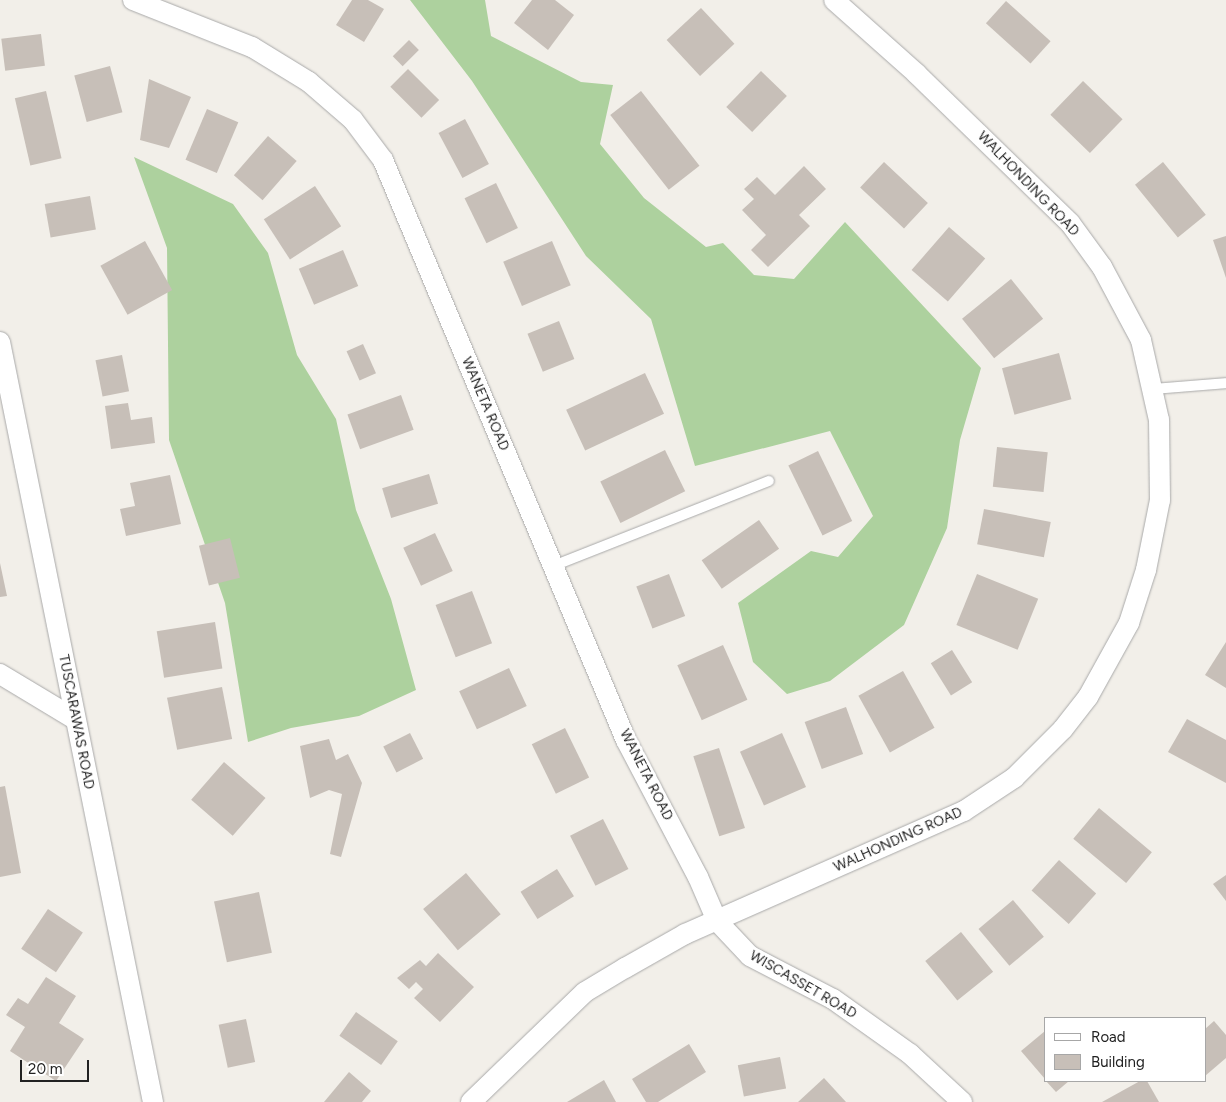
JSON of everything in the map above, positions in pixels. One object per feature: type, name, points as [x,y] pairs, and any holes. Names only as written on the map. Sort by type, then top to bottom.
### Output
[{"type":"street","name":"WANETA ROAD","points":[[133,0],[252,47],[309,82],[354,120],[383,160],[626,740],[698,877],[716,921]]},
{"type":"street","name":"WALHONDING ROAD","points":[[471,1102],[585,992],[685,934],[964,811],[1014,778],[1063,729],[1088,698],[1129,623],[1152,553],[1160,500],[1159,420],[1141,340],[1102,266],[1070,223],[917,74],[834,0]]},
{"type":"street","name":"TUSCARAWAS ROAD","points":[[0,342],[153,1102]]},
{"type":"street","points":[[0,674],[75,719]]},
{"type":"street","name":"WISCASSET ROAD","points":[[716,921],[750,956],[833,999],[910,1054],[962,1102]]},
{"type":"lane","points":[[1152,389],[1226,383]]},
{"type":"lane","points":[[553,566],[769,481]]},
{"type":"green space","points":[[410,0],[485,0],[491,36],[581,82],[613,85],[600,144],[644,198],[706,247],[723,243],[754,275],[794,279],[845,222],[981,368],[960,440],[947,528],[904,625],[830,681],[787,694],[753,662],[738,603],[811,551],[838,557],[873,516],[830,431],[695,466],[651,319],[586,256],[472,81]]},
{"type":"green space","points":[[134,157],[233,204],[268,253],[297,355],[336,419],[356,510],[391,599],[416,690],[359,716],[291,728],[248,742],[225,603],[169,440],[167,248]]},
{"type":"building","points":[[352,0],[368,0],[384,9],[364,42],[336,25]]},
{"type":"building","points":[[532,0],[555,0],[574,15],[548,50],[514,23]]},
{"type":"building","points":[[1006,1],[1051,41],[1031,63],[986,23]]},
{"type":"building","points":[[701,8],[734,44],[700,76],[667,40]]},
{"type":"building","points":[[41,34],[45,66],[5,71],[1,39]]},
{"type":"building","points":[[409,40],[419,50],[403,66],[393,56]]},
{"type":"building","points":[[110,66],[122,112],[87,122],[74,76]]},
{"type":"building","points":[[408,69],[439,100],[421,118],[390,87]]},
{"type":"building","points":[[761,71],[787,96],[752,132],[726,107]]},
{"type":"building","points":[[149,79],[191,97],[169,148],[140,140]]},
{"type":"building","points":[[1083,81],[1123,119],[1090,153],[1050,115]]},
{"type":"building","points":[[46,91],[62,158],[30,165],[15,98]]},
{"type":"building","points":[[641,91],[699,166],[669,190],[610,115]]},
{"type":"building","points":[[207,109],[238,122],[217,173],[186,160]]},
{"type":"building","points":[[465,119],[489,164],[462,178],[439,133]]},
{"type":"building","points":[[268,136],[297,161],[263,200],[234,175]]},
{"type":"building","points":[[884,162],[928,203],[904,229],[860,188]]},
{"type":"building","points":[[1163,162],[1206,215],[1178,238],[1135,185]]},
{"type":"building","points":[[804,166],[826,189],[799,215],[810,226],[768,267],[751,250],[766,235],[742,210],[754,199],[744,189],[757,177],[775,195]]},
{"type":"building","points":[[496,183],[518,228],[486,243],[465,198]]},
{"type":"building","points":[[315,186],[341,226],[290,259],[264,219]]},
{"type":"building","points":[[90,196],[96,229],[51,237],[45,204]]},
{"type":"building","points":[[949,227],[985,258],[948,302],[912,270]]},
{"type":"building","points":[[1226,236],[1226,278],[1213,240]]},
{"type":"building","points":[[145,241],[172,290],[128,315],[100,266]]},
{"type":"building","points":[[552,241],[571,285],[522,306],[503,262]]},
{"type":"building","points":[[343,250],[358,286],[314,305],[299,269]]},
{"type":"building","points":[[1011,279],[1043,319],[994,358],[962,319]]},
{"type":"building","points":[[559,321],[574,359],[543,372],[527,334]]},
{"type":"building","points":[[363,344],[376,373],[360,381],[347,351]]},
{"type":"building","points":[[1059,353],[1071,399],[1014,415],[1002,368]]},
{"type":"building","points":[[122,355],[129,391],[103,396],[95,360]]},
{"type":"building","points":[[645,373],[664,414],[585,451],[566,410]]},
{"type":"building","points":[[401,395],[414,430],[360,449],[347,414]]},
{"type":"building","points":[[128,403],[131,420],[152,417],[155,443],[111,449],[105,406]]},
{"type":"building","points":[[997,447],[1048,452],[1044,492],[993,487]]},
{"type":"building","points":[[665,450],[685,491],[620,523],[600,482]]},
{"type":"building","points":[[818,451],[852,521],[823,536],[788,465]]},
{"type":"building","points":[[429,474],[438,504],[391,518],[382,488]]},
{"type":"building","points":[[170,475],[181,524],[126,536],[120,509],[135,506],[130,483]]},
{"type":"building","points":[[984,509],[1051,522],[1044,557],[977,544]]},
{"type":"building","points":[[759,520],[779,549],[722,589],[702,560]]},
{"type":"building","points":[[435,533],[453,571],[421,586],[403,548]]},
{"type":"building","points":[[230,538],[240,578],[209,586],[199,546]]},
{"type":"building","points":[[0,563],[7,596],[0,597]]},
{"type":"building","points":[[669,574],[685,616],[652,629],[636,587]]},
{"type":"building","points":[[977,574],[1038,599],[1018,650],[956,625]]},
{"type":"building","points":[[472,591],[492,643],[456,657],[436,605]]},
{"type":"building","points":[[215,622],[222,668],[164,678],[157,631]]},
{"type":"building","points":[[1226,642],[1226,688],[1205,675]]},
{"type":"building","points":[[723,645],[747,700],[702,720],[677,665]]},
{"type":"building","points":[[952,650],[972,682],[951,695],[931,663]]},
{"type":"building","points":[[509,668],[527,706],[477,729],[459,691]]},
{"type":"building","points":[[903,671],[935,728],[890,753],[858,696]]},
{"type":"building","points":[[222,687],[232,739],[177,750],[167,698]]},
{"type":"building","points":[[846,707],[863,754],[822,769],[805,722]]},
{"type":"building","points":[[1187,719],[1226,740],[1226,783],[1168,752]]},
{"type":"building","points":[[565,728],[589,777],[556,794],[532,744]]},
{"type":"building","points":[[410,733],[423,759],[396,772],[383,747]]},
{"type":"building","points":[[782,733],[806,787],[764,806],[740,752]]},
{"type":"building","points":[[329,739],[336,760],[348,754],[362,783],[341,857],[330,854],[342,794],[329,790],[310,798],[300,746]]},
{"type":"building","points":[[719,748],[745,828],[719,836],[693,756]]},
{"type":"building","points":[[224,762],[266,798],[233,836],[191,800]]},
{"type":"building","points":[[5,786],[21,873],[0,877],[0,787]]},
{"type":"building","points":[[1099,808],[1152,852],[1126,883],[1073,839]]},
{"type":"building","points":[[603,819],[628,869],[595,886],[570,836]]},
{"type":"building","points":[[1059,860],[1096,893],[1069,924],[1032,890]]},
{"type":"building","points":[[557,869],[574,896],[537,919],[521,892]]},
{"type":"building","points":[[466,873],[501,914],[458,950],[423,909]]},
{"type":"building","points":[[1226,875],[1226,901],[1213,884]]},
{"type":"building","points":[[259,892],[272,953],[227,962],[214,902]]},
{"type":"building","points":[[1013,900],[1044,937],[1009,966],[979,929]]},
{"type":"building","points":[[48,909],[83,932],[56,972],[21,949]]},
{"type":"building","points":[[961,932],[993,972],[957,1001],[925,961]]},
{"type":"building","points":[[438,953],[474,987],[440,1022],[414,998],[423,989],[416,982],[409,989],[397,978],[420,960],[426,966]]},
{"type":"building","points":[[46,977],[76,996],[59,1023],[84,1039],[56,1081],[10,1051],[25,1027],[6,1015],[18,998],[28,1004]]},
{"type":"building","points":[[356,1012],[398,1041],[381,1065],[339,1036]]},
{"type":"building","points":[[246,1019],[255,1062],[228,1068],[219,1025]]},
{"type":"building","points":[[1214,1021],[1226,1035],[1226,1058],[1206,1075],[1206,1028]]},
{"type":"building","points":[[1044,1032],[1044,1078],[1021,1051]]},
{"type":"building","points":[[689,1044],[706,1072],[658,1102],[646,1102],[632,1079]]},
{"type":"building","points":[[780,1057],[786,1088],[744,1097],[738,1065]]},
{"type":"building","points":[[349,1072],[371,1091],[362,1102],[324,1102]]},
{"type":"building","points":[[824,1078],[846,1102],[798,1102]]},
{"type":"building","points":[[604,1080],[616,1102],[567,1102]]},
{"type":"building","points":[[1047,1082],[1068,1082],[1056,1092]]},
{"type":"building","points":[[1138,1082],[1148,1082],[1159,1102],[1102,1102]]}]
